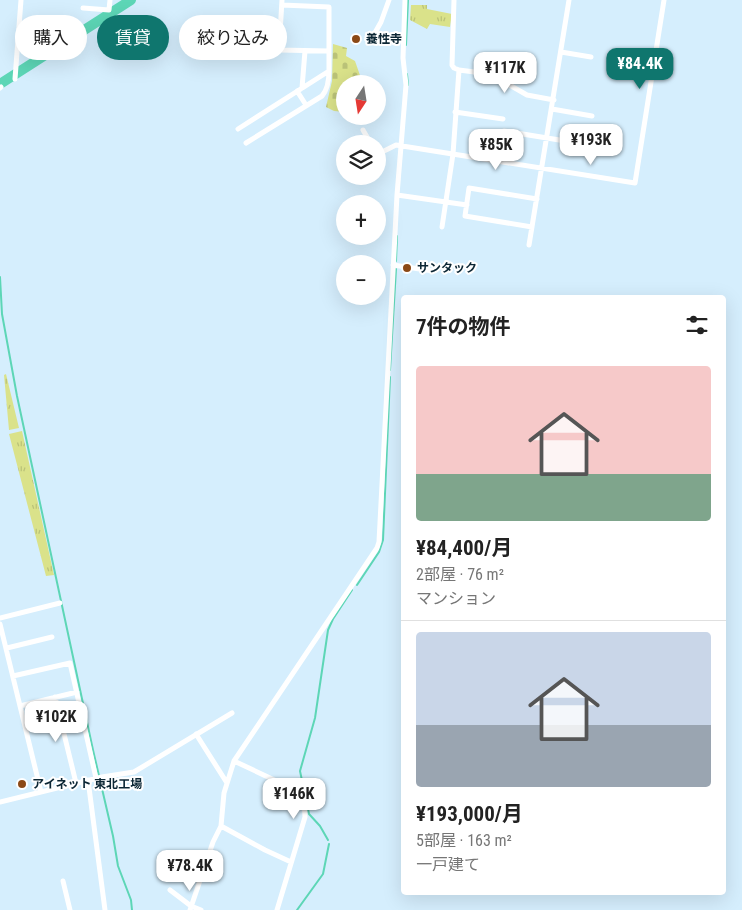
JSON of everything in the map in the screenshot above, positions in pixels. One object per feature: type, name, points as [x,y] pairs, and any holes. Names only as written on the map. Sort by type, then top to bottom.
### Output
[{"type":"street","points":[[15,79],[21,0]]},
{"type":"street","points":[[83,8],[109,10],[110,0]]},
{"type":"street","points":[[372,38],[381,22],[389,0]]},
{"type":"street","points":[[190,908],[213,842],[221,826],[227,783],[234,761],[334,615],[379,542],[396,195],[406,85],[403,58],[405,0]]},
{"type":"street","points":[[454,0],[451,58],[454,68],[490,74],[527,95],[554,100]]},
{"type":"street","points":[[529,245],[570,0]]},
{"type":"street","points":[[386,150],[396,145],[635,183],[664,0]]},
{"type":"street","points":[[246,143],[322,96],[326,91],[329,79],[330,51],[329,7],[282,3],[279,50],[330,51]]},
{"type":"street","points":[[305,51],[300,89],[306,106]]},
{"type":"street","points":[[561,52],[591,57]]},
{"type":"street","points":[[442,227],[453,154],[460,70]]},
{"type":"street","points":[[238,129],[329,71]]},
{"type":"street","points":[[552,109],[592,116]]},
{"type":"street","points":[[455,112],[503,119]]},
{"type":"street","points":[[363,130],[366,135]]},
{"type":"street","points":[[504,131],[590,145]]},
{"type":"street","points":[[532,227],[465,216],[470,188],[537,199]]},
{"type":"street","points":[[396,195],[467,205]]},
{"type":"street","points":[[393,265],[433,271]]},
{"type":"street","points":[[0,618],[60,603]]},
{"type":"street","points":[[0,624],[41,792]]},
{"type":"street","points":[[7,648],[52,637]]},
{"type":"street","points":[[13,676],[70,663],[98,778]]},
{"type":"street","points":[[20,706],[77,692]]},
{"type":"street","points":[[55,697],[76,783]]},
{"type":"street","points":[[0,802],[88,780],[134,772],[232,713]]},
{"type":"street","points":[[196,734],[227,783]]},
{"type":"street","points":[[234,761],[302,793],[304,798],[306,811],[277,910]]},
{"type":"street","points":[[88,780],[105,910]]},
{"type":"street","points":[[221,826],[291,862]]},
{"type":"street","points":[[63,881],[70,910]]},
{"type":"street","points":[[170,890],[190,908],[201,910]]},
{"type":"green space","points":[[411,5],[427,5],[427,9],[452,14],[450,27],[430,24],[427,29],[410,20]]},
{"type":"green space","points":[[333,44],[347,48],[346,56],[355,61],[360,75],[336,75],[336,111],[326,107],[332,81]]},
{"type":"green space","points":[[6,374],[19,428],[9,430],[4,375]]},
{"type":"green space","points":[[22,431],[54,575],[46,576],[9,434]]},
{"type":"waterway","points":[[0,84],[131,0]]},
{"type":"waterway","points":[[406,45],[408,0]]},
{"type":"waterway","points":[[407,74],[408,85]]},
{"type":"waterway","points":[[396,261],[397,236]]},
{"type":"waterway","points":[[390,370],[396,269]]},
{"type":"waterway","points":[[0,277],[2,314],[17,396],[118,866],[131,900],[132,910]]},
{"type":"waterway","points":[[357,585],[379,552],[383,540],[390,377]]},
{"type":"waterway","points":[[328,840],[320,826],[309,814],[300,771],[315,718],[328,630],[352,590]]},
{"type":"waterway","points":[[297,910],[323,874],[329,844]]},
{"type":"place","name":"養性寺","points":[[356,39]]},
{"type":"place","name":"サンタック","points":[[407,268]]},
{"type":"place","name":"アイネット 東北工場","points":[[22,784]]}]
